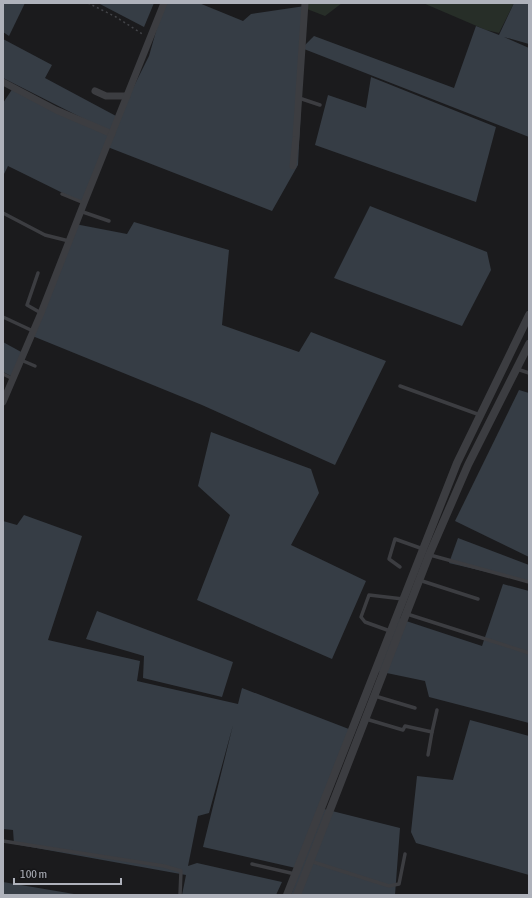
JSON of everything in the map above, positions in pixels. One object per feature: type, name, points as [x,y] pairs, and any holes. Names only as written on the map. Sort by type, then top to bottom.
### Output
[{"type":"street","points":[[3,402],[32,331],[41,313],[80,211],[164,3]]},
{"type":"street","points":[[293,166],[305,3]]},
{"type":"street","points":[[3,82],[56,110],[112,134]]},
{"type":"street","points":[[96,91],[106,96],[127,96]]},
{"type":"street","points":[[286,895],[457,463],[529,315]]},
{"type":"street","points":[[297,895],[429,555],[468,465],[529,344]]},
{"type":"lane","points":[[299,98],[320,105]]},
{"type":"lane","points":[[62,194],[84,202]]},
{"type":"lane","points":[[80,211],[109,221]]},
{"type":"lane","points":[[3,213],[45,235],[69,241]]},
{"type":"lane","points":[[38,273],[27,305],[41,313]]},
{"type":"lane","points":[[3,317],[32,331]]},
{"type":"lane","points":[[21,360],[35,366]]},
{"type":"lane","points":[[516,369],[529,373]]},
{"type":"lane","points":[[3,374],[13,379]]},
{"type":"lane","points":[[400,386],[480,415]]},
{"type":"lane","points":[[400,567],[389,559],[395,539],[423,549]]},
{"type":"lane","points":[[429,555],[529,582]]},
{"type":"lane","points":[[419,580],[478,599]]},
{"type":"lane","points":[[390,631],[365,622],[361,617],[369,595],[403,599]]},
{"type":"lane","points":[[406,613],[529,653]]},
{"type":"lane","points":[[374,696],[415,708]]},
{"type":"lane","points":[[428,755],[437,710]]},
{"type":"lane","points":[[365,719],[403,730],[405,726],[432,732]]},
{"type":"lane","points":[[3,841],[164,866],[181,872],[180,895]]},
{"type":"lane","points":[[301,859],[389,886],[399,884],[405,854]]},
{"type":"lane","points":[[252,864],[295,874]]},
{"type":"path","points":[[88,3],[116,17],[150,39]]},
{"type":"shaded area","points":[[3,3],[25,3],[9,36],[3,32]]},
{"type":"shaded area","points":[[98,3],[154,3],[144,27]]},
{"type":"shaded area","points":[[164,3],[199,3],[243,21],[251,14],[305,6],[304,46],[314,36],[454,88],[476,26],[499,35],[514,3],[529,3],[529,44],[504,37],[529,48],[529,137],[304,49],[298,165],[272,211],[105,146],[83,203],[8,166],[3,176],[3,103],[13,88],[98,126],[3,78],[3,39],[52,65],[45,78],[116,116],[106,142],[149,56]]},
{"type":"shaded area","points":[[303,3],[342,3],[325,16],[307,9]]},
{"type":"shaded area","points":[[423,3],[514,3],[499,33],[486,30]]},
{"type":"shaded area","points":[[371,77],[496,127],[476,202],[315,145],[328,95],[366,108]]},
{"type":"shaded area","points":[[370,206],[487,252],[491,270],[462,326],[334,278]]},
{"type":"shaded area","points":[[134,222],[229,250],[222,325],[299,352],[311,332],[386,361],[335,465],[202,405],[30,335],[75,224],[127,234]]},
{"type":"shaded area","points":[[3,342],[23,353],[13,377],[3,372]]},
{"type":"shaded area","points":[[519,390],[529,393],[529,557],[455,521]]},
{"type":"shaded area","points":[[211,432],[311,469],[319,493],[291,545],[366,581],[332,659],[197,600],[230,515],[198,486]]},
{"type":"shaded area","points":[[24,515],[82,536],[48,640],[140,661],[137,681],[238,704],[242,688],[354,731],[324,809],[400,828],[395,895],[291,895],[300,869],[203,847],[233,725],[209,813],[198,816],[188,866],[197,863],[282,882],[276,895],[182,895],[186,875],[14,844],[13,830],[3,829],[3,521],[17,525]]},
{"type":"shaded area","points":[[458,538],[529,565],[529,582],[449,563]]},
{"type":"shaded area","points":[[503,584],[529,591],[529,723],[429,697],[425,681],[377,671],[397,618],[482,646]]},
{"type":"shaded area","points":[[97,611],[233,662],[222,697],[143,678],[144,656],[86,639]]},
{"type":"shaded area","points":[[470,720],[529,736],[529,875],[416,843],[411,832],[417,776],[453,780]]},
{"type":"shaded area","points":[[3,882],[80,895],[3,895]]}]
